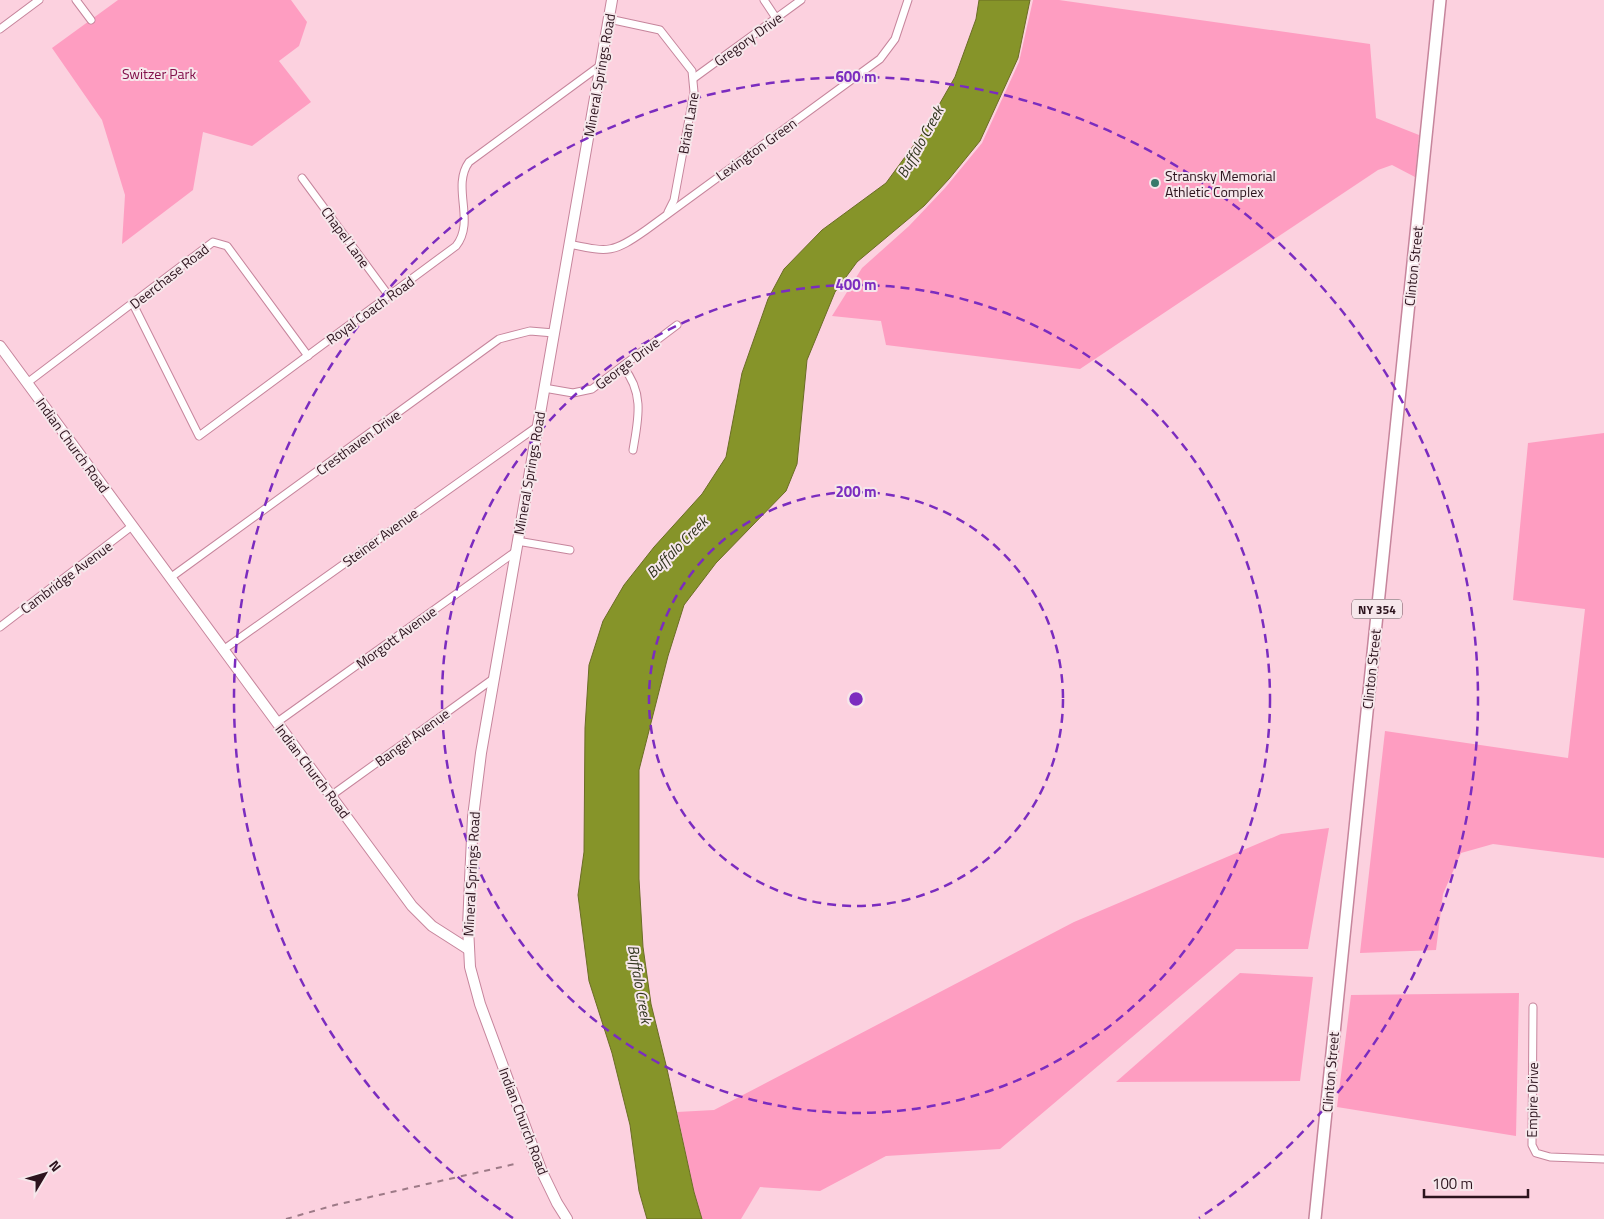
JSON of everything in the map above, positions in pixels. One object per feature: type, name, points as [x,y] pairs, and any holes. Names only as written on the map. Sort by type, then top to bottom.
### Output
[{"type":"main road","name":"Clinton Street","points":[[1315,1219],[1440,0]]},
{"type":"street","points":[[0,29],[39,0]]},
{"type":"street","points":[[76,0],[91,20]]},
{"type":"street","name":"Mineral Springs Road","points":[[468,949],[476,787],[493,679],[612,0]]},
{"type":"street","points":[[764,0],[776,18]]},
{"type":"street","name":"Gregory Drive","points":[[694,78],[801,0]]},
{"type":"street","name":"Lexington Green","points":[[569,244],[603,251],[618,248],[664,216],[880,59],[895,39],[908,0]]},
{"type":"street","name":"Brian Lane","points":[[609,19],[660,30],[688,64],[694,78],[694,92],[674,200],[664,216]]},
{"type":"street","name":"Royal Coach Road","points":[[133,304],[199,436],[456,246],[464,233],[462,177],[469,162],[601,65]]},
{"type":"street","name":"Chapel Lane","points":[[302,178],[389,296]]},
{"type":"street","name":"Deerchase Road","points":[[27,383],[133,304],[209,243],[219,242],[227,246],[308,356]]},
{"type":"street","name":"George Drive","points":[[544,388],[560,392],[583,392],[601,384],[677,325]]},
{"type":"street","name":"Cresthaven Drive","points":[[170,578],[499,339],[530,331],[554,333]]},
{"type":"street","name":"Indian Church Road","points":[[0,346],[412,906],[432,926],[468,949],[476,990],[489,1030],[542,1172],[567,1219]]},
{"type":"street","points":[[624,367],[635,383],[639,401],[633,450]]},
{"type":"street","name":"Steiner Avenue","points":[[223,650],[538,426]]},
{"type":"street","name":"Cambridge Avenue","points":[[0,627],[132,526]]},
{"type":"street","points":[[516,547],[570,550]]},
{"type":"street","name":"Morgott Avenue","points":[[276,723],[516,547]]},
{"type":"street","name":"Bangel Avenue","points":[[332,796],[493,679]]},
{"type":"street","name":"Empire Drive","points":[[1533,1007],[1532,1145],[1536,1153],[1550,1157],[1604,1159]]},
{"type":"green space","name":"Switzer Park","points":[[118,0],[291,0],[307,22],[299,46],[279,61],[311,102],[252,146],[203,132],[193,190],[122,244],[125,195],[102,120],[52,48]]},
{"type":"green space","name":"Stransky Memorial Athletic Complex","points":[[1033,0],[1059,0],[1370,44],[1376,118],[1419,135],[1415,177],[1392,165],[1378,170],[1080,369],[886,345],[881,321],[832,316],[862,268],[909,226],[945,188],[982,143],[1019,62]]},
{"type":"green space","points":[[1604,433],[1604,858],[1493,844],[1461,853],[1443,894],[1436,950],[1360,953],[1385,731],[1568,758],[1585,609],[1513,600],[1528,443]]},
{"type":"green space","points":[[1329,828],[1308,949],[1236,949],[1000,1149],[886,1156],[820,1191],[760,1187],[741,1219],[702,1219],[694,1192],[677,1112],[714,1110],[1074,922],[1281,834]]},
{"type":"green space","points":[[1240,973],[1313,977],[1300,1081],[1116,1082]]},
{"type":"green space","points":[[1519,993],[1516,1136],[1337,1107],[1351,995]]},
{"type":"water","name":"Buffalo Creek","points":[[979,0],[1030,0],[1018,58],[980,141],[924,206],[857,262],[835,292],[807,360],[797,464],[786,491],[716,563],[684,605],[668,656],[639,770],[639,879],[643,947],[651,1004],[694,1192],[702,1219],[647,1219],[639,1191],[630,1125],[612,1053],[589,981],[578,895],[584,852],[585,728],[589,665],[603,621],[624,585],[654,547],[702,494],[726,457],[742,373],[768,299],[784,269],[822,230],[886,183],[924,131],[955,77],[976,19]]},
{"type":"railway","points":[[286,1219],[335,1205],[515,1164]]},
{"type":"place","name":"Stransky Memorial Athletic Complex","points":[[1155,183]]}]
